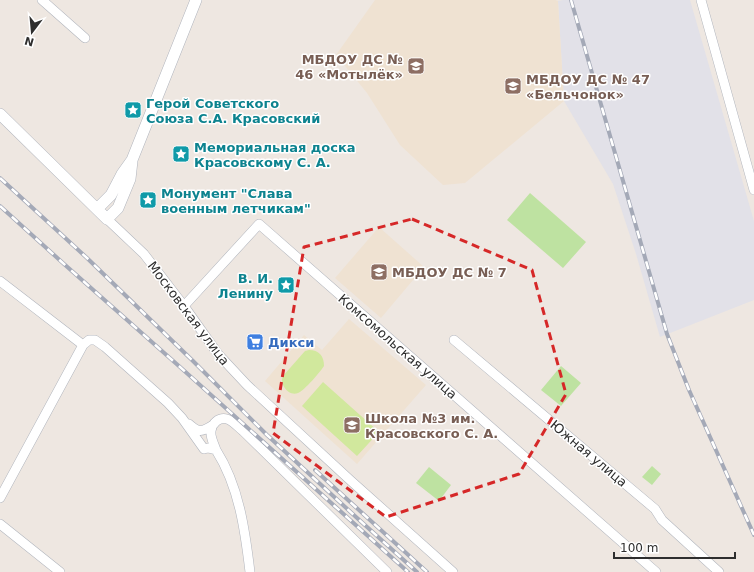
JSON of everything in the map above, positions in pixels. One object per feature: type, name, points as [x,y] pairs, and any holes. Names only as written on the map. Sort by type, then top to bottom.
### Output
[{"type":"street","points":[[42,0],[85,38]]},
{"type":"street","points":[[97,209],[111,195],[122,174],[132,160],[196,0]]},
{"type":"street","points":[[701,0],[754,190]]},
{"type":"street","name":"Московская улица","points":[[0,114],[144,254],[184,306],[218,354],[247,385],[453,572]]},
{"type":"street","points":[[108,219],[118,208],[130,179],[132,160]]},
{"type":"street","name":"Комсомольская улица","points":[[184,306],[259,224],[656,572]]},
{"type":"street","points":[[0,281],[83,345]]},
{"type":"street","points":[[0,498],[83,345],[89,340],[95,340],[105,347],[168,403],[194,429],[205,431],[222,418],[228,420],[243,431],[387,572]]},
{"type":"street","name":"Южная улица","points":[[454,340],[655,509],[662,520],[719,572]]},
{"type":"street","points":[[182,418],[204,449],[212,449]]},
{"type":"street","points":[[213,425],[211,430],[212,449],[222,459],[240,510],[250,572]]},
{"type":"street","points":[[0,524],[60,572]]},
{"type":"highlighted area","points":[[412,219],[532,270],[566,394],[519,474],[386,517],[273,433],[304,247]]},
{"type":"shaded area","points":[[375,0],[558,1],[564,101],[465,183],[443,185],[400,145],[367,93],[336,55]]},
{"type":"shaded area","points":[[690,0],[754,221],[754,300],[660,337],[636,254],[613,184],[564,101],[558,1]]},
{"type":"shaded area","name":"МБДОУ ДС № 7","points":[[379,227],[424,267],[381,318],[335,278]]},
{"type":"shaded area","name":"Школа №3 им. Красовского С. А.","points":[[349,319],[426,385],[357,464],[265,381],[304,335],[322,350]]},
{"type":"green space","points":[[530,193],[586,242],[563,268],[507,220]]},
{"type":"green space","points":[[305,351],[316,351],[320,354],[323,359],[324,366],[304,389],[295,394],[291,393],[282,383],[283,376]]},
{"type":"green space","points":[[561,366],[581,383],[561,406],[541,390]]},
{"type":"green space","points":[[323,382],[379,432],[357,456],[302,406]]},
{"type":"green space","points":[[652,466],[661,474],[652,485],[642,477]]},
{"type":"green space","points":[[429,467],[451,485],[439,501],[416,483]]},
{"type":"railway","points":[[571,0],[667,334],[689,390],[754,535]]},
{"type":"railway","points":[[0,178],[87,258],[267,435],[417,572]]},
{"type":"railway","points":[[0,206],[408,572]]},
{"type":"railway","points":[[315,470],[427,572]]},
{"type":"place","name":"МБДОУ ДC № 46 «Мотылёк»","points":[[416,66]]},
{"type":"place","name":"МБДОУ ДС № 47 «Бельчонок»","points":[[513,86]]},
{"type":"place","name":"Герой Советского Союза С.А. Красовский","points":[[133,110]]},
{"type":"place","name":"Мемориальная доска Красовскому С. А.","points":[[181,154]]},
{"type":"place","name":"Монумент \"Слава военным летчикам\"","points":[[148,200]]},
{"type":"place","name":"МБДОУ ДС № 7","points":[[379,272]]},
{"type":"place","name":"В. И. Ленину","points":[[286,285]]},
{"type":"place","name":"Дикси","points":[[255,342]]},
{"type":"place","name":"Школа №3 им. Красовского С. А.","points":[[352,425]]}]
